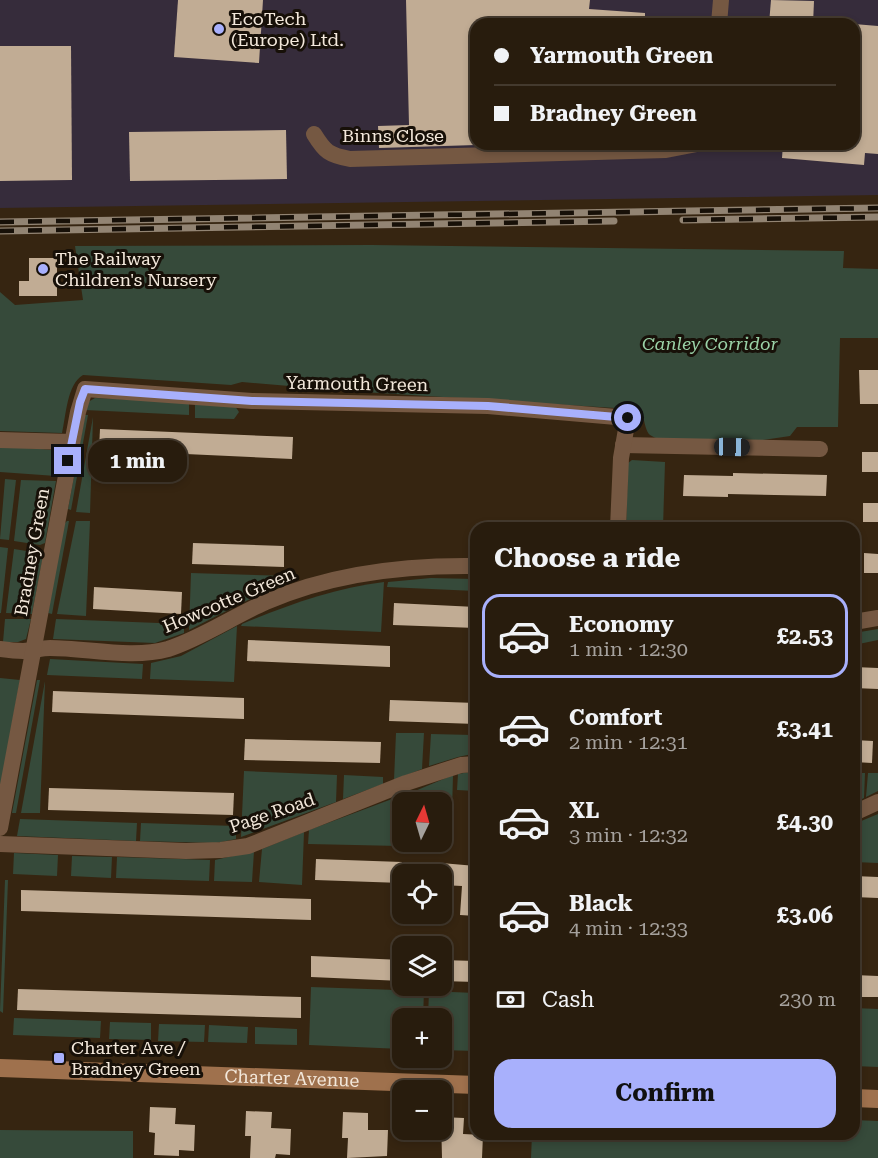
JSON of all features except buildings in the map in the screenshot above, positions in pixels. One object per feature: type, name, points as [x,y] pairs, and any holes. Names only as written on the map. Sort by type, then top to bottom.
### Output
[{"type":"street","points":[[720,18],[721,0]]},
{"type":"street","name":"Binns Close","points":[[314,134],[322,148],[333,156],[350,159],[666,150]]},
{"type":"street","name":"Yarmouth Green","points":[[85,389],[252,401],[488,406],[628,418],[623,445]]},
{"type":"street","name":"Bradney Green","points":[[0,828],[72,442],[85,389]]},
{"type":"street","points":[[0,440],[72,442]]},
{"type":"street","points":[[618,522],[623,445],[820,449]]},
{"type":"street","name":"Howcotte Green","points":[[0,649],[50,648],[141,653],[159,651],[182,643],[269,601],[323,583],[397,569],[470,566]]},
{"type":"street","points":[[860,621],[878,618]]},
{"type":"street","name":"Page Road","points":[[0,844],[186,852],[248,846],[406,783],[461,765],[470,764]]},
{"type":"street","points":[[860,810],[878,802]]},
{"type":"street","name":"Charter Avenue","points":[[0,1068],[470,1084]]},
{"type":"street","points":[[860,1098],[878,1099]]},
{"type":"shaded area","points":[[0,0],[878,0],[878,195],[0,208]]},
{"type":"green space","name":"Canley Corridor","points":[[371,245],[844,251],[843,268],[878,269],[878,338],[840,338],[838,427],[797,427],[790,436],[763,440],[659,439],[647,431],[642,412],[633,404],[615,408],[242,382],[231,385],[83,375],[70,393],[62,433],[0,431],[0,292],[15,305],[83,300],[75,246]]},
{"type":"green space","points":[[95,398],[189,402],[189,415],[85,410],[88,402]]},
{"type":"green space","points":[[195,403],[235,406],[239,412],[234,419],[195,418]]},
{"type":"green space","points":[[85,415],[88,415],[71,510],[68,509]]},
{"type":"green space","points":[[93,417],[90,513],[76,512]]},
{"type":"green space","points":[[0,446],[54,450],[60,459],[56,476],[0,472]]},
{"type":"green space","points":[[632,460],[665,462],[663,522],[626,522],[628,463]]},
{"type":"green space","points":[[5,479],[16,480],[9,540],[0,539]]},
{"type":"green space","points":[[21,480],[56,481],[45,543],[40,545],[14,541]]},
{"type":"green space","points":[[69,521],[52,614],[48,613],[64,524]]},
{"type":"green space","points":[[76,521],[90,521],[86,616],[57,614]]},
{"type":"green space","points":[[0,547],[8,548],[1,613],[0,613]]},
{"type":"green space","points":[[14,549],[39,553],[43,557],[32,614],[6,613]]},
{"type":"green space","points":[[191,573],[290,576],[290,583],[248,600],[189,630]]},
{"type":"green space","points":[[431,578],[470,579],[470,591],[387,587],[388,582]]},
{"type":"green space","points":[[384,582],[381,632],[241,626],[312,598],[347,588]]},
{"type":"green space","points":[[5,619],[31,619],[26,639],[18,642],[3,642]]},
{"type":"green space","points":[[56,619],[184,624],[184,633],[155,643],[53,639]]},
{"type":"green space","points":[[237,626],[234,682],[150,679],[151,663],[181,656]]},
{"type":"green space","points":[[878,629],[878,640],[860,644],[860,632]]},
{"type":"green space","points":[[50,659],[143,664],[142,679],[47,675]]},
{"type":"green space","points":[[0,678],[20,680],[0,790]]},
{"type":"green space","points":[[37,680],[40,680],[16,813],[12,813]]},
{"type":"green space","points":[[45,681],[40,813],[21,813]]},
{"type":"green space","points":[[396,733],[424,733],[422,769],[394,780]]},
{"type":"green space","points":[[431,734],[470,735],[470,754],[429,766]]},
{"type":"green space","points":[[244,771],[337,775],[336,802],[241,837]]},
{"type":"green space","points":[[470,772],[470,791],[457,790],[458,774]]},
{"type":"green space","points":[[860,773],[865,773],[864,798],[860,800]]},
{"type":"green space","points":[[868,773],[878,773],[878,791],[866,797]]},
{"type":"green space","points":[[344,775],[383,777],[383,784],[343,799]]},
{"type":"green space","points":[[453,775],[452,812],[452,792],[415,791]]},
{"type":"green space","points":[[392,799],[392,846],[308,844],[309,830]]},
{"type":"green space","points":[[878,814],[878,863],[860,862],[860,822]]},
{"type":"green space","points":[[20,819],[137,823],[136,841],[17,836]]},
{"type":"green space","points":[[141,823],[236,826],[236,839],[216,843],[140,841]]},
{"type":"green space","points":[[304,832],[302,885],[259,882],[262,849]]},
{"type":"green space","points":[[254,851],[252,882],[214,881],[215,860]]},
{"type":"green space","points":[[14,853],[58,855],[57,876],[13,874]]},
{"type":"green space","points":[[72,856],[112,857],[111,878],[71,876]]},
{"type":"green space","points":[[117,857],[210,860],[209,881],[116,878]]},
{"type":"green space","points":[[5,880],[8,880],[3,1013],[0,1011]]},
{"type":"green space","points":[[311,987],[392,990],[392,996],[424,996],[423,1008],[392,1008],[392,1049],[309,1045]]},
{"type":"green space","points":[[452,992],[470,993],[470,1051],[452,1050],[452,1008],[428,1008],[429,996],[452,996]]},
{"type":"green space","points":[[860,1008],[878,1009],[878,1067],[860,1066]]},
{"type":"green space","points":[[14,1018],[101,1021],[100,1038],[13,1035]]},
{"type":"green space","points":[[110,1022],[151,1023],[151,1040],[109,1039]]},
{"type":"green space","points":[[159,1024],[205,1025],[204,1042],[158,1041]]},
{"type":"green space","points":[[209,1025],[248,1027],[247,1043],[208,1042]]},
{"type":"green space","points":[[255,1027],[297,1029],[297,1045],[255,1044]]},
{"type":"green space","points":[[860,1120],[878,1121],[878,1158],[531,1158],[532,1140],[860,1140]]},
{"type":"green space","points":[[0,1130],[133,1131],[133,1158],[0,1158]]},
{"type":"railway","points":[[0,222],[878,208]]},
{"type":"railway","points":[[683,220],[878,217]]},
{"type":"railway","points":[[0,231],[614,221]]},
{"type":"place","name":"EcoTech (Europe) Ltd.","points":[[219,29]]},
{"type":"place","name":"The Railway Children's Nursery","points":[[43,269]]},
{"type":"place","name":"Charter Ave / Bradney Green","points":[[59,1058]]},
{"type":"route","points":[[68,461],[81,396],[85,389],[252,401],[488,406],[628,418]]}]
